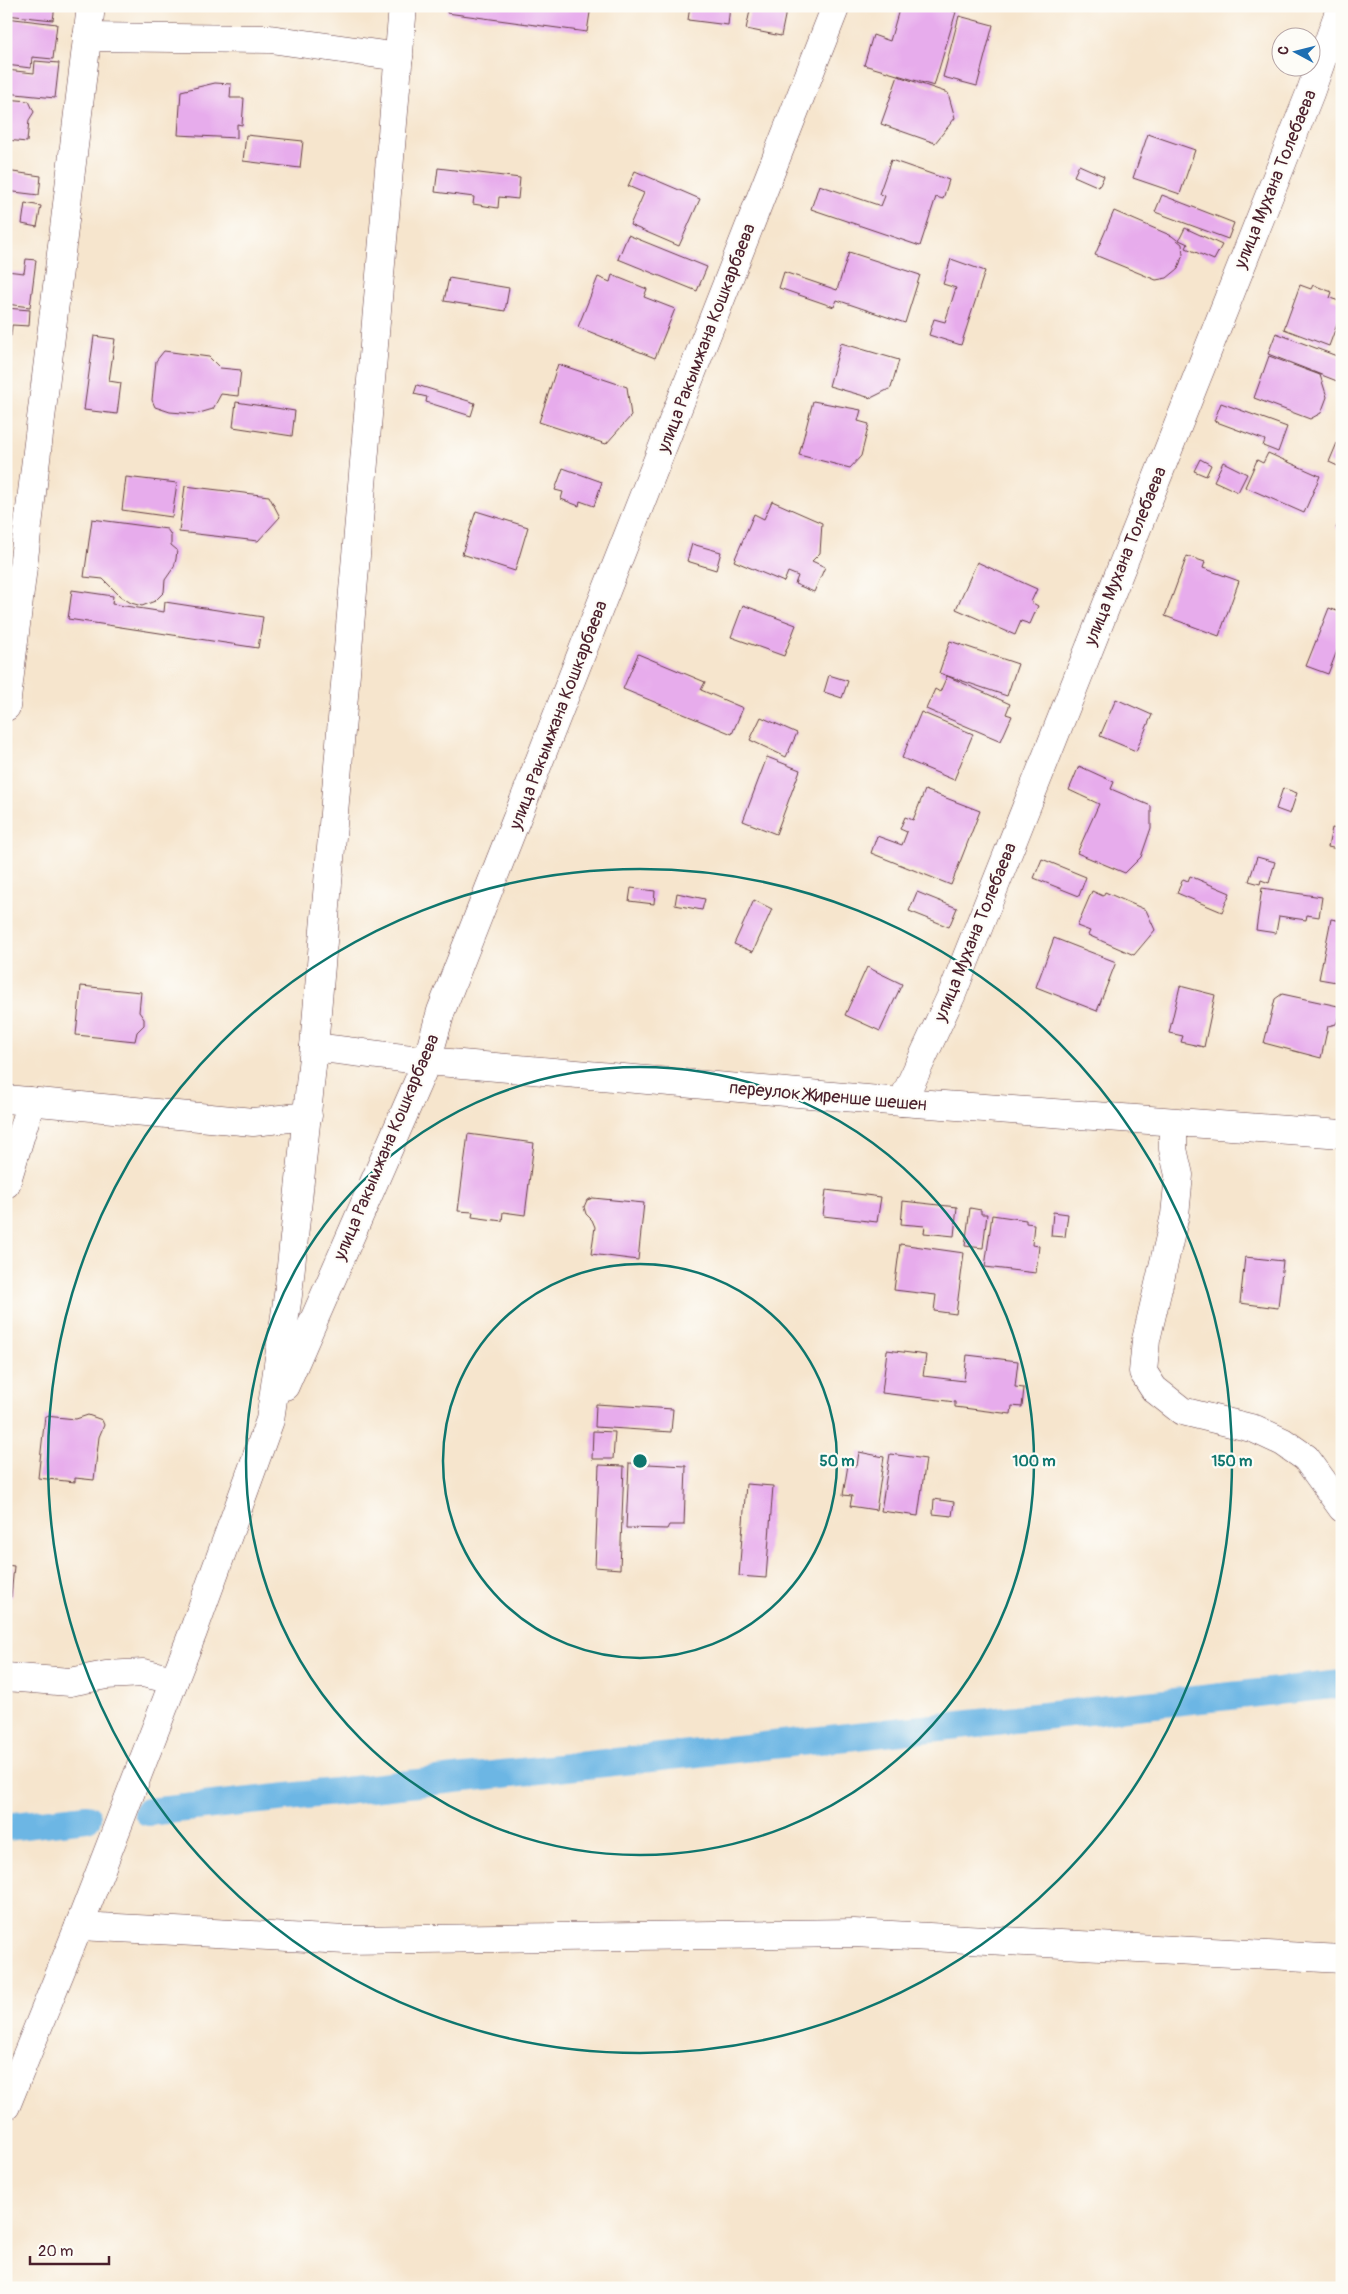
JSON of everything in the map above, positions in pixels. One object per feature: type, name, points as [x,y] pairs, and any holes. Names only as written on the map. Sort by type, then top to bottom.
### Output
[{"type":"street","points":[[6,707],[91,6]]},
{"type":"street","points":[[6,2106],[79,1926],[174,1680],[270,1420],[288,1295],[308,1116],[403,6]]},
{"type":"street","name":"улица Ракымжана Кошкарбаева","points":[[270,1420],[426,1061],[441,1012],[836,6]]},
{"type":"street","name":"улица Мухана Толебаева","points":[[902,1102],[952,994],[1310,93],[1341,6]]},
{"type":"street","points":[[87,36],[270,39],[399,57]]},
{"type":"street","name":"переулок Жиренше шешен","points":[[314,1047],[426,1061],[902,1102],[1342,1134]]},
{"type":"street","points":[[6,1184],[19,1100],[254,1122],[308,1116]]},
{"type":"street","points":[[1173,1123],[1173,1150],[1179,1175],[1175,1216],[1146,1340],[1143,1372],[1154,1389],[1182,1411],[1256,1429],[1283,1442],[1306,1458],[1342,1508]]},
{"type":"street","points":[[6,1677],[70,1682],[106,1675],[142,1674],[174,1680]]},
{"type":"street","points":[[79,1926],[346,1940],[854,1933],[1342,1959]]},
{"type":"building","points":[[6,6],[55,6],[53,20],[6,15]]},
{"type":"building","points":[[448,6],[591,6],[587,32],[447,13]]},
{"type":"building","points":[[690,6],[730,6],[728,25],[688,20]]},
{"type":"building","points":[[751,6],[787,6],[781,36],[746,29]]},
{"type":"building","points":[[900,6],[938,6],[956,12],[934,86],[864,65],[873,35],[890,41]]},
{"type":"building","points":[[959,16],[993,25],[977,86],[943,77]]},
{"type":"building","points":[[6,18],[57,24],[53,59],[32,57],[31,68],[6,65]]},
{"type":"building","points":[[35,61],[59,63],[55,98],[6,93],[6,70],[34,73]]},
{"type":"building","points":[[898,76],[948,93],[955,118],[935,143],[881,124]]},
{"type":"building","points":[[215,83],[231,84],[230,98],[244,98],[242,125],[237,124],[237,138],[178,135],[181,91]]},
{"type":"building","points":[[6,99],[29,101],[34,112],[29,120],[27,142],[6,140]]},
{"type":"building","points":[[1148,134],[1195,150],[1180,194],[1133,178]]},
{"type":"building","points":[[246,135],[303,141],[300,168],[243,161]]},
{"type":"building","points":[[891,160],[949,180],[943,199],[936,197],[920,246],[811,209],[819,185],[881,206],[885,196],[879,194]]},
{"type":"building","points":[[1079,165],[1104,176],[1099,187],[1074,176]]},
{"type":"building","points":[[438,168],[520,178],[518,199],[499,197],[498,208],[473,204],[474,197],[435,192]]},
{"type":"building","points":[[6,171],[41,176],[39,195],[6,191]]},
{"type":"building","points":[[635,171],[700,199],[679,246],[630,225],[644,193],[628,186]]},
{"type":"building","points":[[1162,195],[1234,223],[1228,239],[1155,212]]},
{"type":"building","points":[[25,203],[41,206],[37,227],[22,224]]},
{"type":"building","points":[[1114,211],[1172,236],[1182,244],[1183,254],[1178,269],[1167,278],[1156,280],[1095,255]]},
{"type":"building","points":[[1185,228],[1222,245],[1214,260],[1186,248],[1188,244],[1179,240]]},
{"type":"building","points":[[628,235],[707,267],[697,291],[618,259]]},
{"type":"building","points":[[849,252],[920,275],[905,323],[837,300],[834,307],[779,288],[784,272],[837,290]]},
{"type":"building","points":[[26,259],[36,260],[30,307],[6,304],[6,271],[24,273]]},
{"type":"building","points":[[951,259],[985,271],[961,345],[929,335],[934,319],[945,322],[956,288],[943,284]]},
{"type":"building","points":[[612,275],[647,289],[644,297],[675,309],[655,358],[578,327],[598,277],[610,282]]},
{"type":"building","points":[[449,278],[509,288],[505,311],[444,301]]},
{"type":"building","points":[[1300,285],[1311,289],[1313,285],[1332,292],[1330,298],[1342,302],[1342,311],[1329,346],[1284,329]]},
{"type":"building","points":[[6,308],[30,310],[29,326],[12,325],[11,336],[6,336]]},
{"type":"building","points":[[1276,333],[1342,358],[1342,383],[1268,354]]},
{"type":"building","points":[[94,336],[115,339],[109,381],[121,383],[117,414],[84,410]]},
{"type":"building","points":[[841,343],[899,360],[891,388],[871,398],[829,386]]},
{"type":"building","points":[[164,351],[209,357],[220,368],[241,370],[238,396],[221,394],[213,409],[196,414],[170,412],[155,407],[152,400],[156,361]]},
{"type":"building","points":[[1269,356],[1320,375],[1327,397],[1321,413],[1310,419],[1254,398]]},
{"type":"building","points":[[558,364],[627,387],[631,416],[606,444],[539,422]]},
{"type":"building","points":[[417,385],[475,403],[471,416],[426,402],[427,397],[414,394]]},
{"type":"building","points":[[813,401],[861,410],[858,421],[869,424],[861,456],[850,468],[799,455]]},
{"type":"building","points":[[236,402],[295,411],[292,436],[233,427]]},
{"type":"building","points":[[1221,403],[1287,427],[1278,452],[1263,446],[1265,440],[1214,421]]},
{"type":"building","points":[[1337,443],[1342,445],[1342,468],[1329,462]]},
{"type":"building","points":[[1268,453],[1320,476],[1304,513],[1245,487],[1257,460],[1263,463]]},
{"type":"building","points":[[1200,459],[1211,465],[1206,476],[1194,471]]},
{"type":"building","points":[[1223,462],[1247,474],[1238,492],[1214,481]]},
{"type":"building","points":[[563,468],[602,482],[594,506],[580,501],[579,506],[561,499],[563,492],[555,490]]},
{"type":"building","points":[[126,477],[177,483],[172,517],[122,510]]},
{"type":"building","points":[[185,486],[269,496],[280,517],[258,541],[179,532]]},
{"type":"building","points":[[772,501],[822,523],[820,553],[812,561],[825,567],[814,592],[795,584],[798,576],[788,572],[784,582],[734,561],[754,514],[764,519]]},
{"type":"building","points":[[476,511],[528,527],[515,571],[462,554]]},
{"type":"building","points":[[1342,516],[1342,531],[1336,528]]},
{"type":"building","points":[[92,519],[167,529],[171,535],[171,545],[177,550],[176,559],[174,567],[165,580],[164,592],[155,601],[142,606],[131,603],[120,596],[103,579],[84,577]]},
{"type":"building","points":[[692,544],[721,552],[716,570],[687,561]]},
{"type":"building","points":[[1187,556],[1205,562],[1203,568],[1239,581],[1219,636],[1165,616]]},
{"type":"building","points":[[977,562],[1037,589],[1031,602],[1038,606],[1030,624],[1021,621],[1015,635],[956,609]]},
{"type":"building","points":[[72,590],[113,596],[112,604],[164,612],[165,602],[263,617],[258,648],[68,619]]},
{"type":"building","points":[[743,605],[796,625],[784,656],[731,637]]},
{"type":"building","points":[[1329,608],[1342,613],[1342,638],[1328,674],[1306,666]]},
{"type":"building","points":[[950,641],[1018,664],[1007,696],[939,673]]},
{"type":"building","points":[[638,654],[705,682],[701,690],[743,708],[732,734],[623,689]]},
{"type":"building","points":[[829,675],[848,681],[842,698],[824,692]]},
{"type":"building","points":[[947,676],[1010,704],[1006,714],[1012,716],[1001,741],[926,709],[935,689],[940,692]]},
{"type":"building","points":[[1116,699],[1152,715],[1136,751],[1100,736]]},
{"type":"building","points":[[921,712],[973,734],[954,780],[902,758]]},
{"type":"building","points":[[761,717],[797,733],[786,757],[750,740]]},
{"type":"building","points":[[767,757],[800,770],[776,834],[743,821]]},
{"type":"building","points":[[1079,766],[1114,782],[1111,789],[1151,806],[1151,828],[1141,857],[1125,873],[1077,853],[1099,804],[1069,790]]},
{"type":"building","points":[[1283,788],[1297,793],[1290,814],[1276,809]]},
{"type":"building","points":[[925,790],[980,811],[951,885],[871,853],[877,836],[902,845],[907,832],[900,829],[905,817],[913,820]]},
{"type":"building","points":[[1332,828],[1342,830],[1342,850],[1328,847]]},
{"type":"building","points":[[1257,857],[1275,862],[1269,883],[1261,880],[1260,884],[1249,881]]},
{"type":"building","points":[[1042,859],[1086,877],[1079,896],[1034,878]]},
{"type":"building","points":[[1190,876],[1230,893],[1222,912],[1177,893],[1183,879],[1188,881]]},
{"type":"building","points":[[631,888],[655,891],[654,904],[629,901]]},
{"type":"building","points":[[1262,888],[1322,897],[1319,917],[1307,915],[1306,920],[1279,916],[1276,933],[1256,930]]},
{"type":"building","points":[[1092,891],[1103,896],[1105,892],[1146,910],[1155,930],[1134,955],[1088,935],[1090,931],[1077,926]]},
{"type":"building","points":[[917,892],[957,908],[949,927],[909,911]]},
{"type":"building","points":[[677,893],[705,899],[702,910],[675,905]]},
{"type":"building","points":[[754,900],[772,909],[753,952],[734,944]]},
{"type":"building","points":[[1331,919],[1342,921],[1342,983],[1319,979]]},
{"type":"building","points":[[1054,938],[1116,962],[1097,1011],[1036,987]]},
{"type":"building","points":[[867,967],[902,984],[880,1031],[845,1015]]},
{"type":"building","points":[[81,986],[141,992],[139,1012],[144,1019],[144,1025],[137,1032],[135,1041],[76,1035]]},
{"type":"building","points":[[1180,986],[1215,995],[1204,1047],[1181,1042],[1183,1036],[1169,1033]]},
{"type":"building","points":[[1282,994],[1338,1006],[1340,1015],[1336,1024],[1328,1026],[1321,1058],[1264,1043],[1275,999]]},
{"type":"building","points":[[468,1134],[534,1143],[525,1215],[503,1212],[502,1221],[472,1217],[473,1212],[458,1211]]},
{"type":"building","points":[[826,1190],[881,1197],[877,1222],[823,1216]]},
{"type":"building","points":[[593,1198],[644,1203],[638,1260],[591,1254],[595,1227],[592,1220],[586,1214],[584,1207],[587,1200]]},
{"type":"building","points":[[903,1201],[957,1207],[954,1236],[924,1233],[925,1226],[901,1224]]},
{"type":"building","points":[[970,1208],[981,1210],[981,1214],[987,1214],[983,1248],[965,1246]]},
{"type":"building","points":[[1053,1212],[1068,1214],[1065,1237],[1051,1236]]},
{"type":"building","points":[[992,1215],[1026,1220],[1026,1223],[1034,1224],[1032,1245],[1039,1246],[1036,1273],[985,1267]]},
{"type":"building","points":[[900,1244],[964,1253],[956,1314],[934,1311],[936,1295],[894,1290]]},
{"type":"building","points":[[1245,1257],[1283,1261],[1278,1308],[1240,1303]]},
{"type":"building","points":[[887,1350],[926,1355],[923,1376],[964,1381],[967,1355],[1018,1361],[1015,1387],[1024,1388],[1022,1407],[1012,1406],[1011,1414],[955,1407],[955,1402],[882,1393]]},
{"type":"building","points":[[596,1404],[673,1409],[671,1432],[595,1427]]},
{"type":"building","points":[[88,1415],[102,1420],[104,1425],[99,1437],[94,1480],[75,1478],[75,1482],[38,1478],[45,1416],[76,1419]]},
{"type":"building","points":[[593,1431],[615,1432],[613,1459],[592,1459]]},
{"type":"building","points":[[859,1452],[884,1457],[876,1510],[850,1506],[852,1496],[843,1495],[848,1465],[857,1466]]},
{"type":"building","points":[[890,1454],[926,1459],[918,1516],[881,1511]]},
{"type":"building","points":[[629,1463],[686,1466],[684,1525],[669,1525],[667,1529],[626,1528]]},
{"type":"building","points":[[599,1465],[624,1466],[620,1569],[595,1567]]},
{"type":"building","points":[[746,1484],[773,1486],[766,1578],[739,1576]]},
{"type":"building","points":[[934,1499],[954,1502],[952,1516],[933,1514]]},
{"type":"building","points":[[6,1565],[14,1566],[11,1597],[6,1597]]},
{"type":"waterway","points":[[148,1812],[1342,1684]]},
{"type":"waterway","points":[[6,1827],[87,1818]]}]
